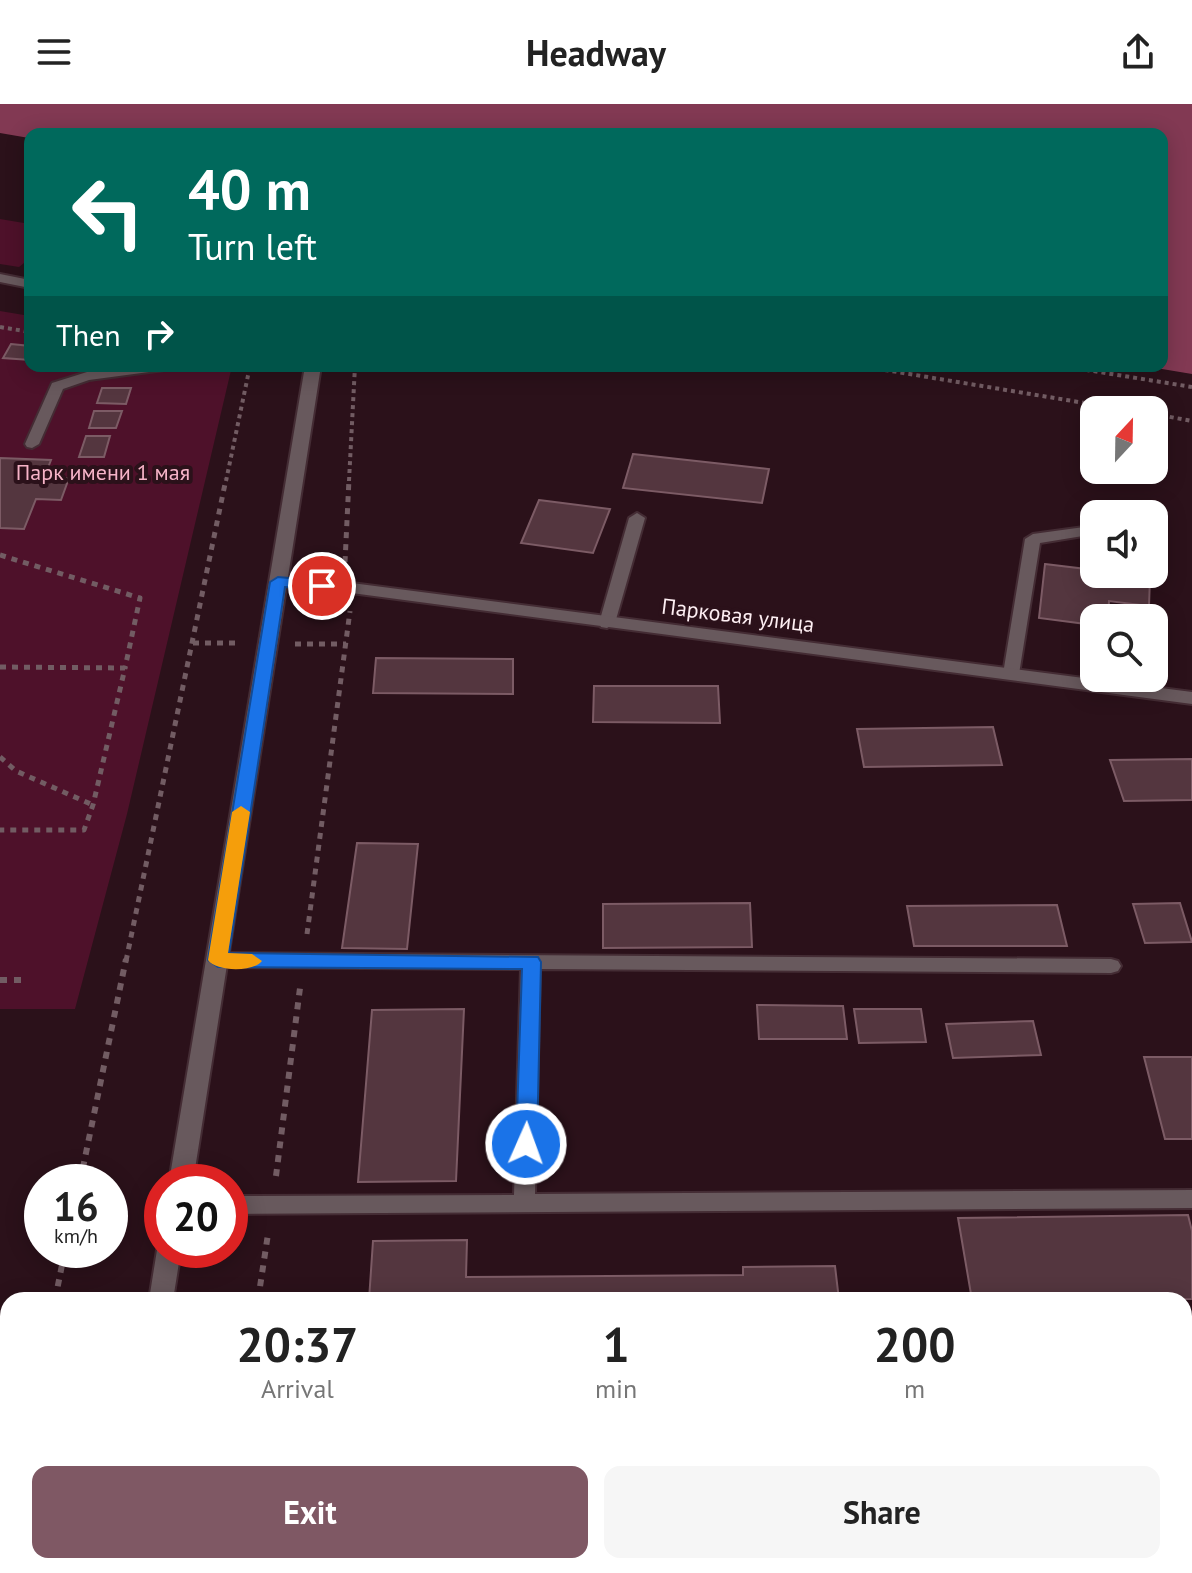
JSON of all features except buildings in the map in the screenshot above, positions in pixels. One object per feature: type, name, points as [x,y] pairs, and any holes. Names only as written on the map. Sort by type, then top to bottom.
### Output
[{"type":"street","points":[[0,278],[24,283]]},
{"type":"street","points":[[184,1164],[312,372]]},
{"type":"street","name":"Парковая улица","points":[[278,582],[344,587],[1192,698]]},
{"type":"street","points":[[162,1292],[166,1268]]},
{"type":"lane","points":[[32,444],[57,386],[87,376],[118,372]]},
{"type":"lane","points":[[607,623],[637,518]]},
{"type":"lane","points":[[1011,674],[1033,539],[1080,533]]},
{"type":"lane","points":[[218,960],[1111,966]]},
{"type":"lane","points":[[524,1205],[531,962]]},
{"type":"lane","points":[[248,1205],[1192,1199]]},
{"type":"path","points":[[0,327],[24,331]]},
{"type":"path","points":[[84,1164],[249,372]]},
{"type":"path","points":[[259,1292],[351,606],[344,587],[355,372]]},
{"type":"path","points":[[897,372],[1080,402]]},
{"type":"path","points":[[1099,372],[1192,387]]},
{"type":"path","points":[[1168,417],[1192,421]]},
{"type":"path","points":[[0,555],[140,598],[93,805],[84,830],[0,830]]},
{"type":"path","points":[[0,667],[125,668]]},
{"type":"path","points":[[0,757],[16,771],[93,805]]},
{"type":"path","points":[[0,980],[26,980]]},
{"type":"path","points":[[57,1292],[61,1268]]},
{"type":"green space","points":[[0,219],[24,223],[24,263],[19,267],[0,264]]},
{"type":"green space","name":"Парк имени 1 мая","points":[[0,311],[24,315],[24,372],[231,372],[127,814],[75,1009],[0,1009]]},
{"type":"shaded area","points":[[0,104],[1192,104],[1192,374],[1168,370],[1168,128],[24,128],[24,137],[0,133]]},
{"type":"slow traffic","points":[[241,812],[218,960],[252,961]]},
{"type":"route","points":[[322,586],[278,582],[218,960],[531,962],[526,1144]]}]
